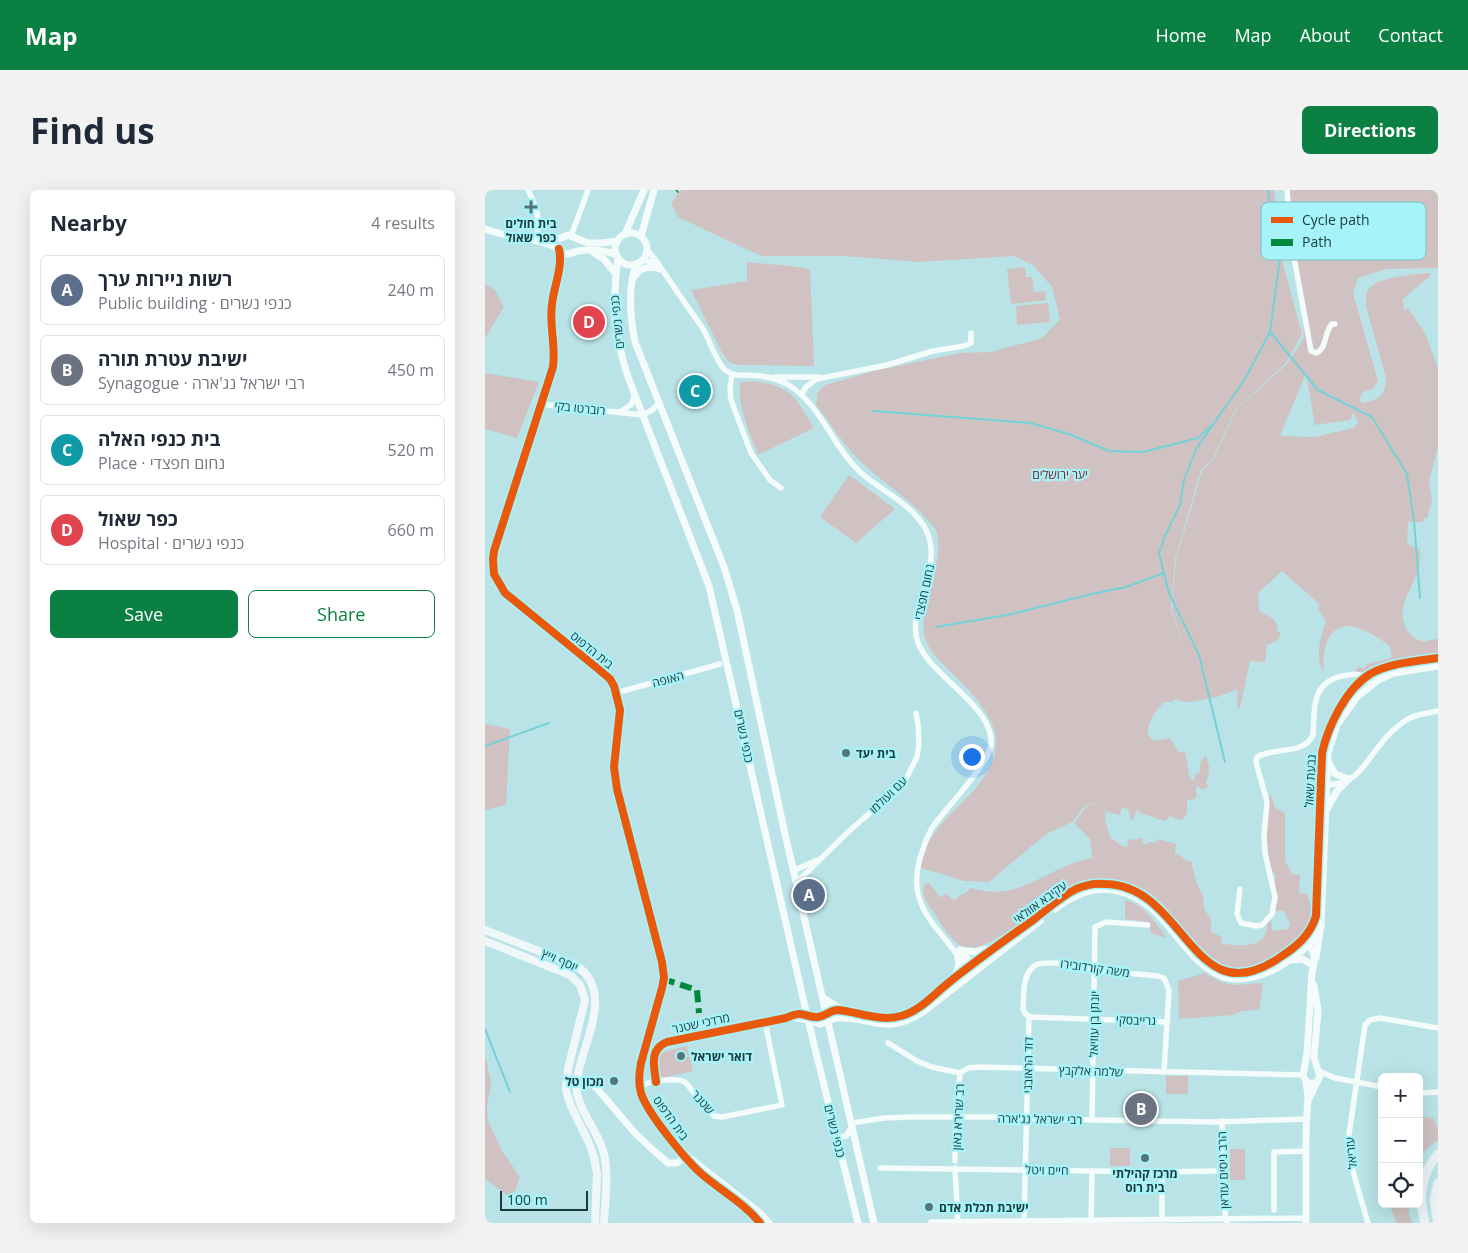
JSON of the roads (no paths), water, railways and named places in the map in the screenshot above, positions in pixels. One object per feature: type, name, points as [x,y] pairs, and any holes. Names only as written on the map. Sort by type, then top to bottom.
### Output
[{"type":"main road","name":"יוסף וייץ","points":[[485,930],[575,965],[590,978],[595,990],[596,1001],[576,1083]]},
{"type":"main road","name":"יוסף וייץ","points":[[485,941],[570,975],[580,985],[584,995],[584,1006],[566,1081]]},
{"type":"main road","points":[[566,1081],[567,1096],[596,1163],[595,1223]]},
{"type":"main road","points":[[576,1083],[578,1098],[603,1152],[606,1175],[604,1223]]},
{"type":"main road","points":[[1425,1223],[1421,1198],[1423,1182],[1428,1169],[1438,1154]]},
{"type":"main road","points":[[1438,1183],[1434,1200],[1438,1223]]},
{"type":"street","points":[[528,190],[539,216],[537,240]]},
{"type":"street","points":[[572,253],[577,246],[573,237],[588,190]]},
{"type":"street","points":[[625,234],[644,190]]},
{"type":"street","points":[[641,236],[654,190]]},
{"type":"street","points":[[485,229],[537,240],[561,238],[566,235],[593,243],[617,240],[625,234],[633,233],[641,236],[646,242],[647,250],[702,329],[720,364],[732,374],[731,400],[751,453],[770,480],[781,488]]},
{"type":"street","points":[[559,250],[558,244],[561,238]]},
{"type":"street","points":[[537,240],[565,254],[588,251],[617,256],[626,264],[636,264],[643,260],[647,250]]},
{"type":"street","points":[[617,240],[615,246],[617,256]]},
{"type":"street","name":"בית הדפוס","points":[[559,250],[559,271],[551,312],[555,346],[553,367],[494,550],[494,574],[505,593],[610,679],[617,693],[620,718],[614,767],[617,790],[662,962],[664,978],[641,1063],[640,1086],[642,1096],[651,1112],[702,1175],[749,1210],[760,1223]]},
{"type":"street","points":[[588,251],[604,259],[615,273]]},
{"type":"street","name":"בית הדפוס","points":[[559,271],[572,253]]},
{"type":"street","name":"כנפי נשרים","points":[[617,256],[613,299],[622,360],[709,586],[807,1017],[858,1223]]},
{"type":"street","points":[[643,260],[652,262],[667,278]]},
{"type":"street","points":[[1294,260],[1311,351],[1315,353],[1320,352],[1323,348],[1328,328],[1335,324]]},
{"type":"street","name":"כנפי נשרים","points":[[636,264],[632,282],[635,342],[729,584],[739,618],[793,871],[854,1123],[874,1223]]},
{"type":"street","points":[[632,282],[637,273],[644,268],[652,267],[659,269]]},
{"type":"street","points":[[801,395],[811,382],[824,377],[887,365],[933,350],[964,346],[971,343],[971,333]]},
{"type":"street","name":"נחום חפצדי","points":[[732,374],[766,377],[787,384],[801,395],[810,403],[856,468],[907,508],[926,530],[931,555],[917,619],[916,636],[918,643],[931,662],[965,696],[990,730],[992,740],[986,758],[973,778],[927,837],[916,871],[917,888],[921,904],[930,921],[972,967]]},
{"type":"street","points":[[766,377],[824,377]]},
{"type":"street","name":"רוברטו בקי","points":[[619,412],[631,405],[635,392]]},
{"type":"street","points":[[643,414],[652,410],[659,403]]},
{"type":"street","name":"רוברטו בקי","points":[[540,404],[643,414]]},
{"type":"street","name":"גבעת שאול","points":[[1308,946],[1321,927],[1325,814],[1322,753],[1330,728],[1347,698],[1366,678],[1391,666],[1438,658]]},
{"type":"street","name":"האופה","points":[[617,693],[720,664]]},
{"type":"street","name":"גבעת שאול","points":[[1303,940],[1313,927],[1317,916],[1323,785],[1330,744],[1340,720],[1349,706],[1371,684],[1394,673],[1438,666]]},
{"type":"street","points":[[1240,889],[1237,914],[1241,923],[1256,926],[1262,925],[1272,914],[1275,897],[1265,853],[1264,835],[1267,802],[1257,757],[1301,747],[1311,740],[1316,699],[1321,686],[1327,681],[1335,677],[1358,674],[1366,678],[1371,684]]},
{"type":"street","points":[[1325,814],[1337,791],[1349,779],[1362,771],[1387,736],[1404,722],[1416,716],[1438,712]]},
{"type":"street","name":"עם ועולמו","points":[[796,883],[821,857],[897,789],[907,777],[917,758],[919,744],[918,725],[915,714]]},
{"type":"street","points":[[1327,758],[1335,774],[1349,779]]},
{"type":"street","points":[[1323,785],[1349,779]]},
{"type":"street","name":"עם ועולמו","points":[[793,871],[821,857]]},
{"type":"street","name":"עקיבא אזולאי","points":[[807,1017],[820,1024],[833,1010],[880,1025],[903,1022],[923,1012],[994,948],[1067,894],[1082,887],[1098,884],[1124,886],[1149,899],[1209,963],[1228,972],[1241,974],[1257,971],[1303,940]]},
{"type":"street","name":"עקיבא אזולאי","points":[[843,1014],[894,1018],[917,1009],[954,978],[1068,900],[1083,892],[1105,889],[1132,895],[1148,904],[1204,965],[1218,975],[1234,979],[1253,977],[1269,972],[1290,960],[1308,946]]},
{"type":"street","name":"יונתן בן עוזיאל","points":[[1093,1120],[1095,927],[1106,922],[1149,925]]},
{"type":"street","points":[[931,1222],[1161,1219],[1226,1221],[1306,1220],[1306,1119],[1308,1102],[1305,1076],[1313,964],[1321,927]]},
{"type":"street","points":[[1303,940],[1308,946],[1313,964]]},
{"type":"street","points":[[954,978],[959,965],[959,951],[975,952],[994,948]]},
{"type":"street","points":[[1290,960],[1301,959],[1313,964]]},
{"type":"street","name":"משה קורדובירו","points":[[1028,973],[1036,964],[1049,962],[1164,978]]},
{"type":"street","name":"דוד הראובני","points":[[1024,1222],[1029,1017],[1023,1009],[1025,982],[1028,973]]},
{"type":"street","points":[[1308,1102],[1317,1081],[1319,1070],[1314,1058],[1318,1002],[1312,976]]},
{"type":"street","name":"גרייבסקי","points":[[1029,1017],[1168,1022],[1169,990],[1164,978]]},
{"type":"street","points":[[823,998],[843,1014],[837,1021],[831,1034]]},
{"type":"street","name":"מרדכי שטנר","points":[[656,1082],[653,1058],[657,1047],[661,1044],[765,1022],[807,1017]]},
{"type":"street","name":"עזריאל","points":[[1367,1223],[1349,1152],[1349,1128],[1367,1022],[1380,1018],[1438,1028]]},
{"type":"street","name":"שטנר","points":[[656,1082],[680,1079],[685,1082],[714,1116],[722,1118],[782,1105],[765,1022]]},
{"type":"street","points":[[1165,1072],[1168,1022]]},
{"type":"street","points":[[1309,1029],[1314,1032],[1315,1037]]},
{"type":"street","name":"שלמה אלקבץ","points":[[888,1043],[917,1061],[960,1073],[971,1067],[1305,1076]]},
{"type":"street","points":[[1305,1076],[1311,1066],[1335,1078],[1378,1086]]},
{"type":"street","name":"רב שרירא גאון","points":[[958,1222],[955,1165],[956,1118],[960,1073]]},
{"type":"street","points":[[1305,1076],[1311,1084],[1335,1078]]},
{"type":"street","points":[[566,1081],[576,1083],[590,1082],[635,1133],[663,1160],[675,1160],[685,1155]]},
{"type":"street","points":[[640,1086],[647,1082],[656,1082]]},
{"type":"street","points":[[1423,1093],[1438,1092]]},
{"type":"street","name":"רבי ישראל נג'ארה","points":[[835,1134],[840,1137],[846,1136],[854,1123],[884,1118],[1027,1117],[1215,1122],[1306,1119]]},
{"type":"street","name":"הרב ניסים עזראן","points":[[1222,1121],[1226,1221]]},
{"type":"street","points":[[1274,1210],[1274,1152],[1306,1152]]},
{"type":"street","name":"בית הדפוס","points":[[685,1155],[760,1213],[769,1223]]},
{"type":"street","name":"חיים ויטל","points":[[880,1168],[955,1165],[1025,1170],[1215,1171]]},
{"type":"street","points":[[1091,1220],[1092,1171]]},
{"type":"street","points":[[1161,1219],[1162,1172]]},
{"type":"waterway","points":[[1268,190],[1270,202]]},
{"type":"waterway","points":[[1225,762],[1199,655],[1169,593],[1159,553],[1180,505],[1184,480],[1196,449],[1245,379],[1270,332],[1278,260]]},
{"type":"waterway","points":[[1270,332],[1318,390],[1372,417],[1407,474],[1414,521],[1420,598]]},
{"type":"waterway","points":[[873,411],[1030,423],[1069,434],[1109,451],[1143,452],[1198,438],[1211,426]]},
{"type":"waterway","points":[[936,627],[1007,615],[1126,587],[1164,573]]},
{"type":"waterway","points":[[485,746],[549,723]]},
{"type":"waterway","points":[[485,1029],[510,1092]]},
{"type":"place","name":"בית חולים כפר שאול","points":[[531,207]]},
{"type":"place","name":"כפר שאול","points":[[589,322]]},
{"type":"place","name":"בית כנפי האלה","points":[[695,391]]},
{"type":"place","name":"בית יעד","points":[[846,753]]},
{"type":"place","name":"רשות ניירות ערך","points":[[809,895]]},
{"type":"place","name":"דואר ישראל","points":[[681,1056]]},
{"type":"place","name":"מכון טל","points":[[614,1081]]},
{"type":"place","name":"ישיבת עטרת תורה","points":[[1141,1109]]},
{"type":"place","name":"מרכז קהילתי בית רוס","points":[[1145,1158]]},
{"type":"place","name":"ישיבת תכלת אדם","points":[[929,1207]]},
{"type":"park label","name":"יער ירושלים","points":[[1060,474]]}]
